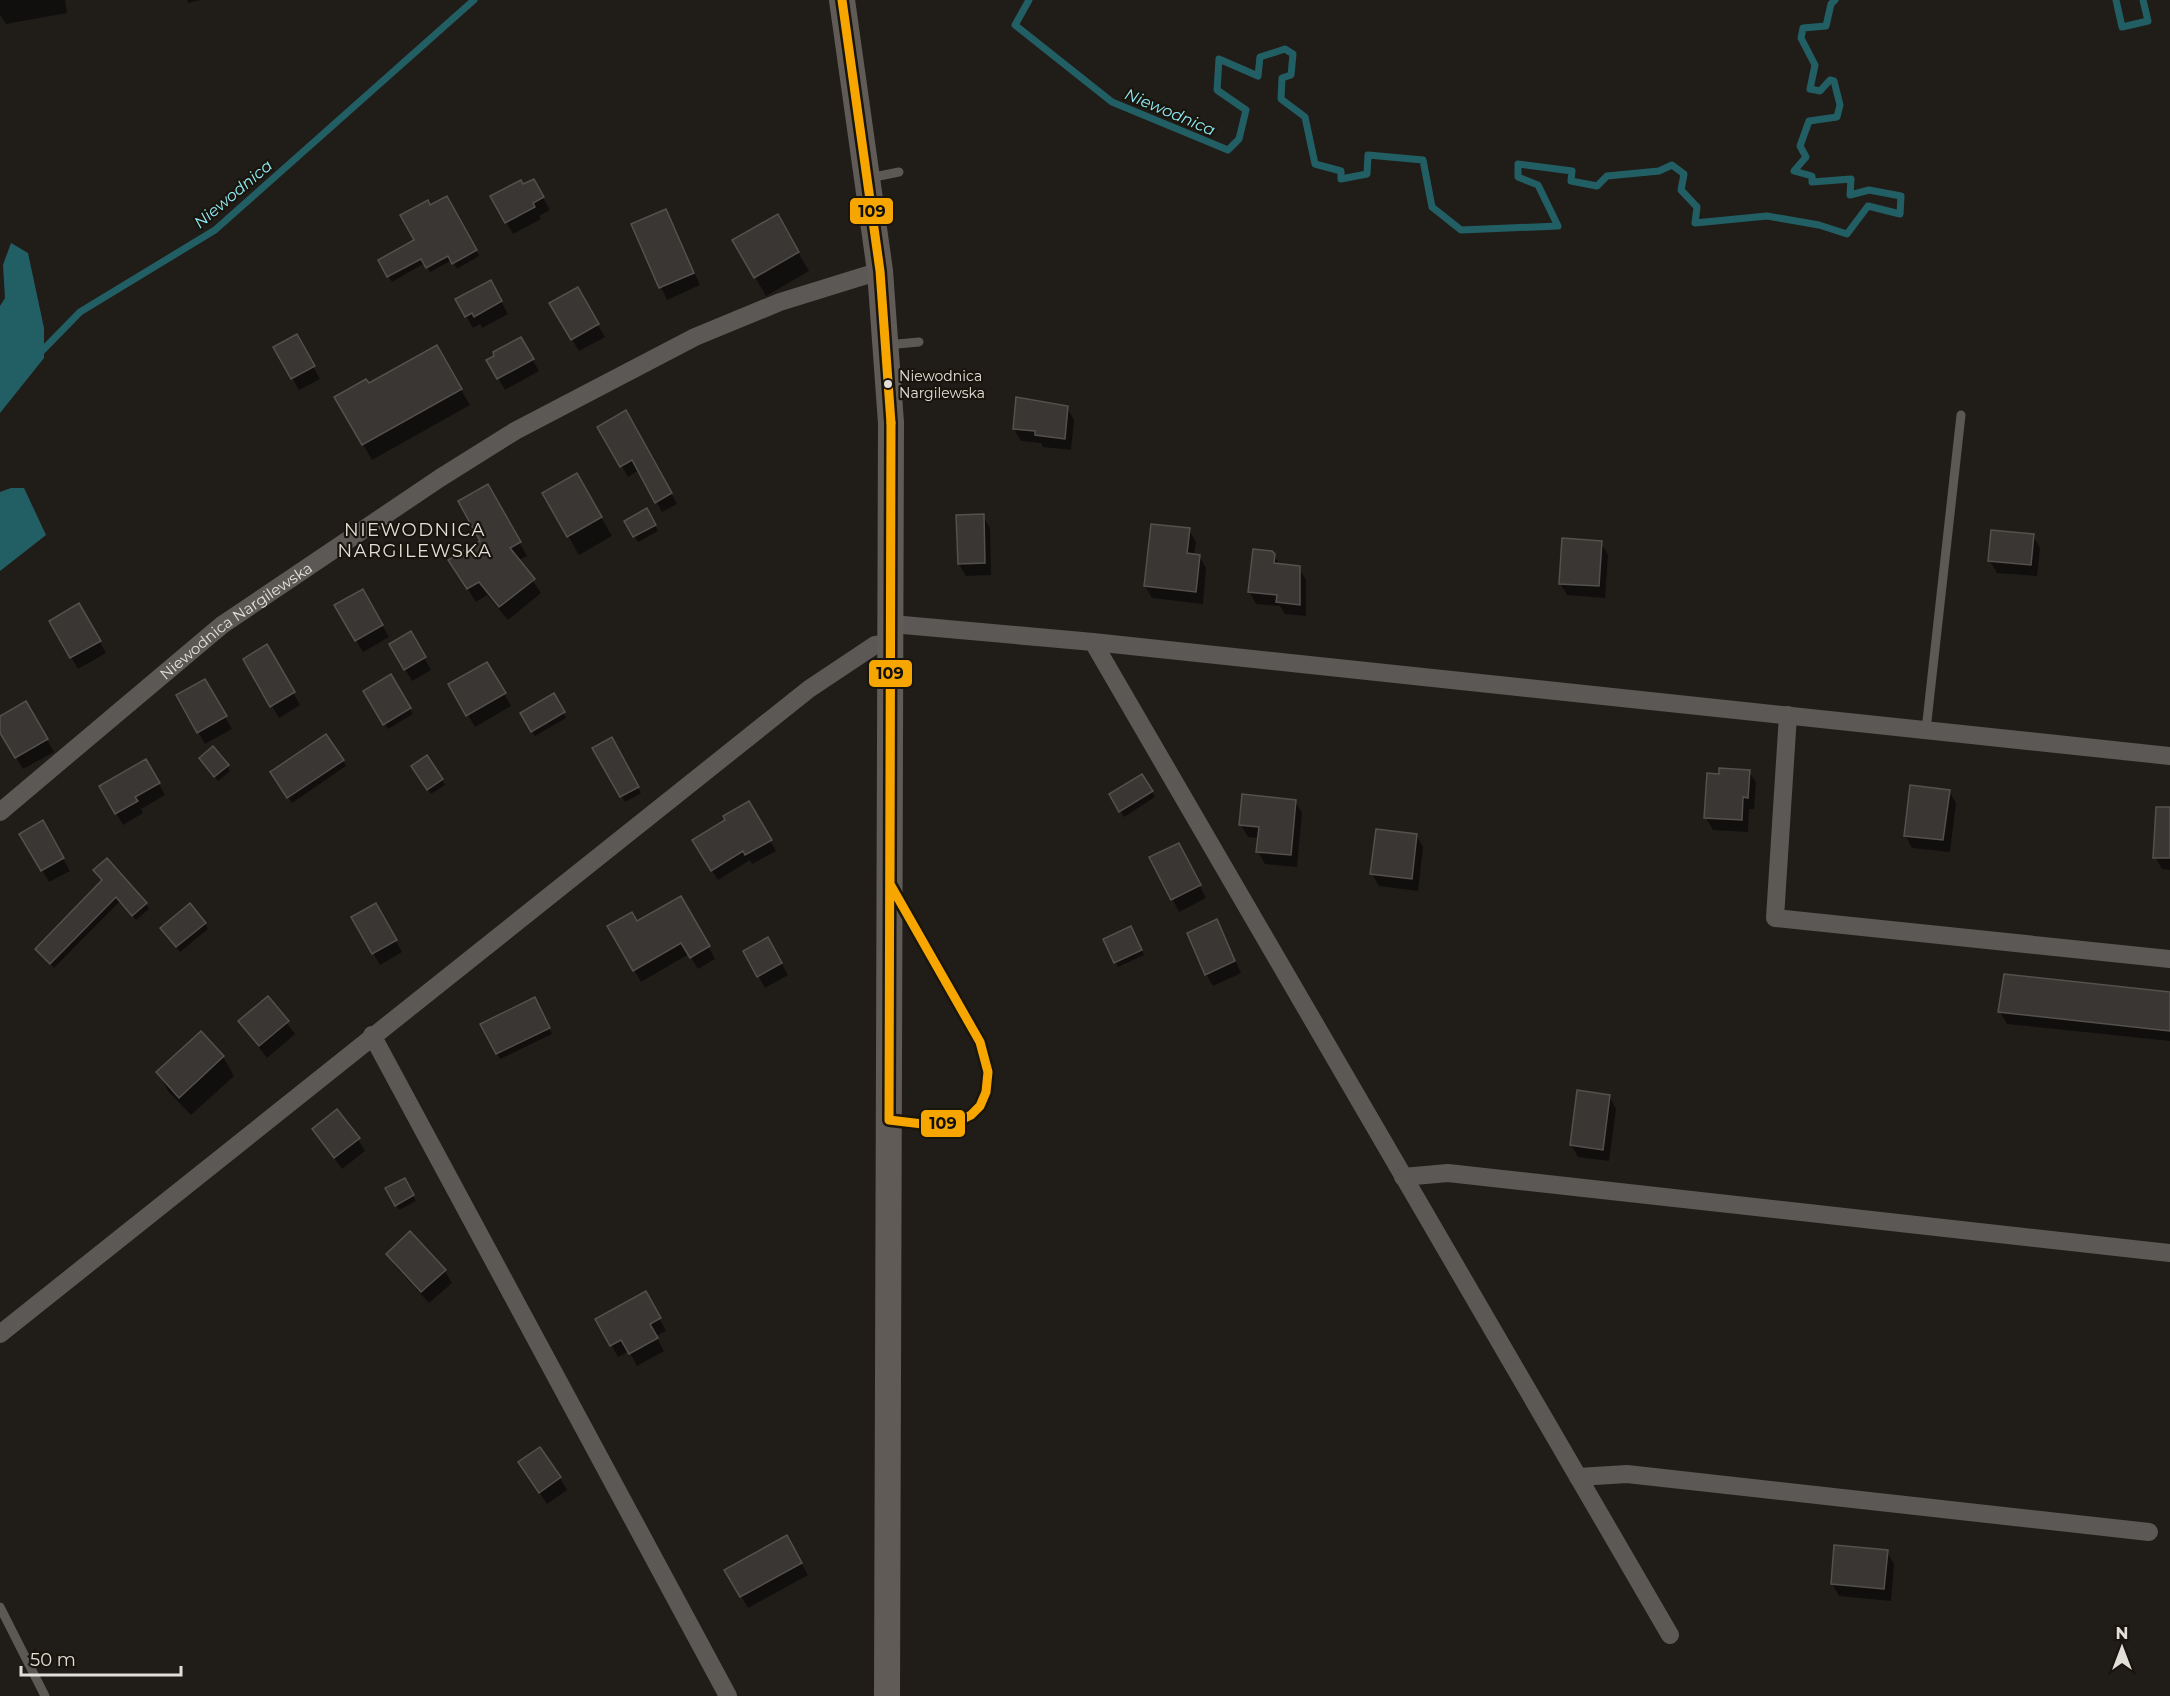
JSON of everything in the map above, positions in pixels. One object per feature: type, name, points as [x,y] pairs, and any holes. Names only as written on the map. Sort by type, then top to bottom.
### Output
[{"type":"street","points":[[842,0],[880,271],[891,423],[892,633],[886,1696]]},
{"type":"street","name":"Niewodnica Nargilewska","points":[[0,812],[222,625],[440,478],[515,431],[695,337],[780,302],[880,271]]},
{"type":"street","points":[[0,1334],[372,1035],[809,689],[892,633],[1093,642],[2170,756]]},
{"type":"street","points":[[1093,642],[1670,1635]]},
{"type":"street","points":[[1788,715],[1775,918],[2170,959]]},
{"type":"street","points":[[372,1035],[728,1696]]},
{"type":"street","points":[[1403,1177],[1448,1173],[2170,1253]]},
{"type":"street","points":[[1578,1477],[1627,1474],[2149,1532]]},
{"type":"lane","points":[[867,178],[899,172]]},
{"type":"lane","points":[[886,345],[919,342]]},
{"type":"lane","points":[[1926,730],[1960,415]]},
{"type":"lane","points":[[889,1120],[927,1126],[954,1123],[970,1116],[983,1102],[988,1085],[988,1065],[980,1042],[890,884]]},
{"type":"lane","points":[[0,1607],[45,1696]]},
{"type":"water","points":[[11,243],[28,253],[44,328],[44,358],[0,413],[0,306],[5,298],[3,265]]},
{"type":"water","points":[[11,488],[24,488],[46,535],[0,571],[0,492]]},
{"type":"building","points":[[534,179],[544,197],[533,203],[535,207],[505,223],[490,196],[521,180],[523,184]]},
{"type":"building","points":[[447,196],[477,250],[452,264],[448,256],[426,268],[421,259],[387,277],[378,260],[414,240],[400,215],[428,200],[430,205]]},
{"type":"building","points":[[666,209],[694,273],[659,288],[631,224]]},
{"type":"building","points":[[778,214],[799,252],[754,278],[732,240]]},
{"type":"building","points":[[491,280],[502,301],[474,317],[472,313],[465,317],[455,299]]},
{"type":"building","points":[[578,287],[599,324],[571,340],[549,303]]},
{"type":"building","points":[[297,334],[315,366],[291,379],[273,347]]},
{"type":"building","points":[[521,337],[534,359],[497,379],[486,360],[494,356],[493,352]]},
{"type":"building","points":[[437,345],[462,389],[362,445],[334,397],[366,379],[369,383]]},
{"type":"building","points":[[1016,397],[1068,406],[1065,439],[1035,435],[1035,431],[1013,429]]},
{"type":"building","points":[[626,410],[672,493],[655,503],[632,460],[620,467],[597,427]]},
{"type":"building","points":[[577,473],[602,517],[567,537],[542,493]]},
{"type":"building","points":[[488,484],[521,542],[510,548],[535,579],[499,607],[479,582],[467,589],[448,560],[480,541],[458,501]]},
{"type":"building","points":[[647,508],[656,525],[633,537],[624,521]]},
{"type":"building","points":[[984,514],[985,563],[958,564],[956,515]]},
{"type":"building","points":[[1151,524],[1190,528],[1187,553],[1200,555],[1196,592],[1144,586]]},
{"type":"building","points":[[1991,530],[2034,534],[2031,565],[1988,561]]},
{"type":"building","points":[[1562,538],[1602,541],[1599,586],[1559,584]]},
{"type":"building","points":[[1253,549],[1272,551],[1275,554],[1274,563],[1300,566],[1300,605],[1276,602],[1277,595],[1248,592]]},
{"type":"building","points":[[363,589],[383,625],[355,641],[334,605]]},
{"type":"building","points":[[79,603],[101,641],[70,658],[49,621]]},
{"type":"building","points":[[411,631],[426,657],[404,670],[389,644]]},
{"type":"building","points":[[267,644],[295,692],[270,707],[243,659]]},
{"type":"building","points":[[487,662],[506,693],[466,716],[448,684]]},
{"type":"building","points":[[391,674],[411,708],[383,725],[363,691]]},
{"type":"building","points":[[205,679],[227,716],[197,733],[176,695]]},
{"type":"building","points":[[554,693],[565,712],[531,732],[520,713]]},
{"type":"building","points":[[26,701],[48,739],[15,758],[0,733],[0,716]]},
{"type":"building","points":[[326,734],[344,760],[287,798],[270,772]]},
{"type":"building","points":[[612,737],[639,787],[620,797],[592,748]]},
{"type":"building","points":[[213,746],[229,765],[214,777],[199,758]]},
{"type":"building","points":[[427,755],[443,779],[427,790],[411,766]]},
{"type":"building","points":[[146,759],[160,783],[135,797],[138,801],[115,814],[99,786]]},
{"type":"building","points":[[1719,768],[1750,770],[1748,798],[1743,797],[1742,820],[1704,818],[1707,773],[1719,774]]},
{"type":"building","points":[[1142,774],[1153,791],[1119,812],[1109,794]]},
{"type":"building","points":[[1910,785],[1950,790],[1943,840],[1904,836]]},
{"type":"building","points":[[1242,794],[1296,800],[1291,855],[1256,852],[1259,827],[1239,825]]},
{"type":"building","points":[[749,801],[772,840],[745,855],[743,851],[711,871],[692,840],[725,820],[723,816]]},
{"type":"building","points":[[2156,807],[2170,807],[2170,858],[2153,858]]},
{"type":"building","points":[[43,820],[64,858],[41,871],[19,834]]},
{"type":"building","points":[[1376,829],[1417,834],[1412,879],[1370,874]]},
{"type":"building","points":[[1179,843],[1201,885],[1171,900],[1149,857]]},
{"type":"building","points":[[107,858],[147,903],[132,916],[116,897],[50,964],[35,949],[102,880],[93,870]]},
{"type":"building","points":[[681,896],[710,946],[690,958],[681,943],[633,971],[607,926],[632,912],[637,921]]},
{"type":"building","points":[[190,903],[206,923],[176,947],[160,928]]},
{"type":"building","points":[[376,903],[397,940],[372,954],[351,917]]},
{"type":"building","points":[[1217,919],[1235,961],[1205,975],[1187,933]]},
{"type":"building","points":[[1131,926],[1142,950],[1114,963],[1103,939]]},
{"type":"building","points":[[768,937],[782,963],[757,977],[743,951]]},
{"type":"building","points":[[2004,974],[2170,992],[2170,1031],[1998,1012]]},
{"type":"building","points":[[268,996],[289,1021],[259,1046],[238,1021]]},
{"type":"building","points":[[535,997],[550,1028],[496,1054],[480,1024]]},
{"type":"building","points":[[201,1031],[224,1056],[179,1098],[156,1072]]},
{"type":"building","points":[[1577,1090],[1610,1095],[1603,1150],[1570,1145]]},
{"type":"building","points":[[337,1109],[360,1138],[334,1158],[312,1129]]},
{"type":"building","points":[[405,1178],[414,1195],[395,1206],[385,1188]]},
{"type":"building","points":[[410,1231],[446,1270],[421,1292],[386,1254]]},
{"type":"building","points":[[646,1291],[661,1318],[650,1324],[658,1338],[629,1354],[621,1340],[610,1346],[595,1319]]},
{"type":"building","points":[[540,1447],[561,1477],[539,1493],[518,1462]]},
{"type":"building","points":[[787,1535],[802,1563],[740,1597],[724,1570]]},
{"type":"building","points":[[1834,1545],[1888,1550],[1884,1589],[1831,1584]]},
{"type":"waterway","name":"Niewodnica","points":[[38,355],[80,312],[215,230],[474,0]]},
{"type":"waterway","name":"Niewodnica","points":[[1029,0],[1015,25],[1112,102],[1228,150],[1239,139],[1246,110],[1217,90],[1219,59],[1258,76],[1260,57],[1285,49],[1293,54],[1291,75],[1282,78],[1281,99],[1305,117],[1315,164],[1341,171],[1341,179],[1367,174],[1368,155],[1423,160],[1432,207],[1461,230],[1558,226],[1538,185],[1518,177],[1518,164],[1572,171],[1571,181],[1597,186],[1607,176],[1659,171],[1672,165],[1684,174],[1681,190],[1697,207],[1695,223],[1767,216],[1819,225],[1847,234],[1868,206],[1900,214],[1901,196],[1869,190],[1850,195],[1851,179],[1812,182],[1812,176],[1794,171],[1806,157],[1800,146],[1809,121],[1837,117],[1840,105],[1834,81],[1830,80],[1820,91],[1810,89],[1815,65],[1801,38],[1803,28],[1826,26],[1831,4],[1835,0]]},
{"type":"waterway","name":"Niewodnica","points":[[2116,0],[2122,27],[2148,21],[2143,0]]},
{"type":"transit line","name":"109","points":[[842,0],[880,271],[891,423]]},
{"type":"transit line","name":"109","points":[[891,423],[890,884],[980,1042],[988,1072],[986,1092],[980,1106],[971,1115],[959,1121],[931,1125],[889,1120],[891,423]]},
{"type":"place","name":"Niewodnica Nargilewska","points":[[888,384]]},
{"type":"district","name":"NIEWODNICA NARGILEWSKA","points":[[415,540]]}]
